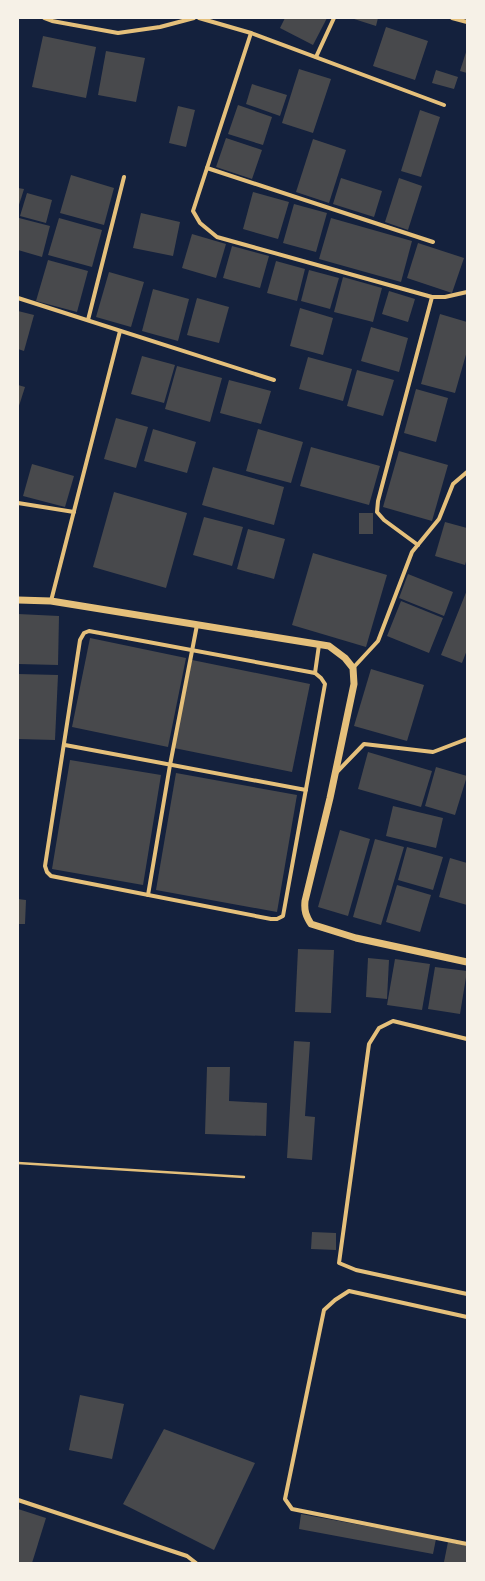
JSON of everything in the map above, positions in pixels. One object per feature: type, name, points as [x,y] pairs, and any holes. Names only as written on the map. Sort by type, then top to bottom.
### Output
[{"type":"street","points":[[44,18],[52,21],[118,33],[160,27],[194,18]]},
{"type":"street","points":[[199,18],[251,33],[444,105]]},
{"type":"street","points":[[316,58],[334,18]]},
{"type":"street","points":[[452,18],[467,22]]},
{"type":"street","points":[[251,33],[193,211],[200,222],[218,237],[432,297],[445,297],[467,292]]},
{"type":"street","points":[[207,168],[433,242]]},
{"type":"street","points":[[88,320],[124,177]]},
{"type":"street","points":[[418,545],[384,520],[377,512],[378,501],[432,297]]},
{"type":"street","points":[[18,298],[274,380]]},
{"type":"street","points":[[51,601],[120,331]]},
{"type":"street","points":[[353,668],[378,641],[412,552],[439,519],[453,484],[467,472]]},
{"type":"street","points":[[18,503],[74,512]]},
{"type":"street","points":[[18,600],[51,601],[328,646],[345,658],[353,668],[354,684],[305,901],[304,910],[307,918],[311,924],[356,938],[467,962]]},
{"type":"street","points":[[148,895],[170,765],[197,625]]},
{"type":"street","points":[[89,631],[316,673],[325,684],[283,916],[277,919],[271,919],[51,876],[47,872],[45,866],[80,640],[84,633],[89,631]]},
{"type":"street","points":[[316,673],[319,645]]},
{"type":"street","points":[[335,773],[364,744],[433,752],[467,739]]},
{"type":"street","points":[[64,745],[306,790]]},
{"type":"street","points":[[467,1039],[393,1020],[379,1028],[369,1044],[339,1263],[356,1270],[467,1294]]},
{"type":"street","points":[[467,1317],[349,1291],[335,1300],[324,1310],[286,1499],[292,1509],[467,1544]]},
{"type":"street","points":[[18,1500],[187,1556],[196,1563]]},
{"type":"path","points":[[18,1163],[244,1177]]},
{"type":"building","points":[[285,18],[327,18],[313,45],[280,28]]},
{"type":"building","points":[[351,18],[378,18],[376,26]]},
{"type":"building","points":[[386,27],[428,41],[415,80],[373,66]]},
{"type":"building","points":[[43,36],[96,47],[86,98],[32,87]]},
{"type":"building","points":[[467,49],[467,73],[460,71]]},
{"type":"building","points":[[106,51],[145,58],[136,102],[98,95]]},
{"type":"building","points":[[299,69],[331,79],[313,133],[282,123]]},
{"type":"building","points":[[436,70],[458,77],[454,89],[432,83]]},
{"type":"building","points":[[252,84],[287,95],[280,116],[246,104]]},
{"type":"building","points":[[238,105],[272,117],[263,145],[228,134]]},
{"type":"building","points":[[178,106],[195,110],[186,147],[169,143]]},
{"type":"building","points":[[420,110],[440,117],[421,177],[401,171]]},
{"type":"building","points":[[226,138],[262,150],[252,179],[216,167]]},
{"type":"building","points":[[313,139],[346,150],[329,203],[296,192]]},
{"type":"building","points":[[71,175],[114,188],[104,225],[60,213]]},
{"type":"building","points":[[341,178],[382,191],[374,217],[333,204]]},
{"type":"building","points":[[399,178],[422,186],[408,230],[385,222]]},
{"type":"building","points":[[18,188],[24,189],[18,208]]},
{"type":"building","points":[[253,192],[289,202],[278,239],[243,229]]},
{"type":"building","points":[[27,193],[52,200],[46,223],[20,216]]},
{"type":"building","points":[[294,204],[327,213],[316,252],[283,243]]},
{"type":"building","points":[[141,213],[180,222],[173,256],[133,248]]},
{"type":"building","points":[[19,218],[50,226],[42,257],[18,250]]},
{"type":"building","points":[[59,218],[102,230],[92,267],[48,255]]},
{"type":"building","points":[[331,218],[412,241],[401,282],[319,259]]},
{"type":"building","points":[[192,234],[226,244],[216,278],[182,268]]},
{"type":"building","points":[[418,243],[464,258],[452,293],[407,278]]},
{"type":"building","points":[[232,246],[269,256],[260,288],[223,278]]},
{"type":"building","points":[[48,260],[88,271],[77,312],[36,301]]},
{"type":"building","points":[[276,261],[305,269],[297,301],[267,293]]},
{"type":"building","points":[[309,270],[339,278],[330,309],[301,301]]},
{"type":"building","points":[[109,272],[144,282],[131,327],[96,317]]},
{"type":"building","points":[[343,277],[382,288],[373,322],[334,312]]},
{"type":"building","points":[[153,289],[189,299],[178,341],[142,331]]},
{"type":"building","points":[[389,291],[415,299],[408,322],[382,314]]},
{"type":"building","points":[[197,298],[229,307],[219,343],[187,335]]},
{"type":"building","points":[[300,308],[333,318],[323,355],[290,346]]},
{"type":"building","points":[[18,311],[34,315],[24,351],[18,349]]},
{"type":"building","points":[[440,314],[467,322],[467,351],[455,393],[421,384]]},
{"type":"building","points":[[371,327],[408,338],[399,372],[361,361]]},
{"type":"building","points":[[142,356],[175,365],[164,403],[131,394]]},
{"type":"building","points":[[308,357],[352,369],[343,401],[299,389]]},
{"type":"building","points":[[177,366],[222,378],[210,422],[165,409]]},
{"type":"building","points":[[357,370],[394,380],[383,416],[347,406]]},
{"type":"building","points":[[229,380],[271,391],[261,424],[220,413]]},
{"type":"building","points":[[18,385],[25,387],[18,409]]},
{"type":"building","points":[[416,389],[448,398],[436,442],[404,433]]},
{"type":"building","points":[[116,418],[148,427],[136,468],[104,459]]},
{"type":"building","points":[[153,429],[196,442],[187,473],[144,461]]},
{"type":"building","points":[[258,429],[303,442],[291,483],[246,471]]},
{"type":"building","points":[[311,447],[380,466],[369,505],[300,486]]},
{"type":"building","points":[[399,451],[448,465],[432,521],[383,507]]},
{"type":"building","points":[[32,464],[74,476],[65,507],[23,496]]},
{"type":"building","points":[[213,467],[284,487],[274,525],[202,505]]},
{"type":"building","points":[[114,492],[187,513],[166,588],[93,567]]},
{"type":"building","points":[[359,513],[373,513],[373,534],[359,534]]},
{"type":"building","points":[[204,517],[243,527],[232,566],[193,555]]},
{"type":"building","points":[[445,522],[467,528],[467,558],[465,565],[435,556]]},
{"type":"building","points":[[248,529],[285,539],[274,579],[237,569]]},
{"type":"building","points":[[313,553],[387,575],[366,647],[292,625]]},
{"type":"building","points":[[408,574],[453,592],[444,616],[399,598]]},
{"type":"building","points":[[467,590],[467,650],[462,663],[441,655]]},
{"type":"building","points":[[401,601],[443,618],[429,653],[387,636]]},
{"type":"building","points":[[18,614],[59,616],[58,665],[18,664]]},
{"type":"building","points":[[90,638],[186,658],[168,747],[72,727]]},
{"type":"building","points":[[192,660],[310,684],[292,772],[174,748]]},
{"type":"building","points":[[371,669],[424,685],[407,741],[354,726]]},
{"type":"building","points":[[18,674],[58,675],[55,740],[18,739]]},
{"type":"building","points":[[368,752],[432,771],[421,807],[358,789]]},
{"type":"building","points":[[70,760],[161,775],[143,885],[52,869]]},
{"type":"building","points":[[436,767],[467,776],[455,815],[425,806]]},
{"type":"building","points":[[176,773],[297,795],[277,912],[156,890]]},
{"type":"building","points":[[393,806],[443,818],[436,848],[386,836]]},
{"type":"building","points":[[340,830],[370,839],[348,916],[318,907]]},
{"type":"building","points":[[375,839],[404,847],[381,925],[353,917]]},
{"type":"building","points":[[407,847],[443,857],[433,890],[398,880]]},
{"type":"building","points":[[450,858],[467,863],[467,905],[439,897]]},
{"type":"building","points":[[397,885],[431,895],[420,932],[386,922]]},
{"type":"building","points":[[18,899],[26,900],[25,924],[18,924]]},
{"type":"building","points":[[298,949],[334,950],[331,1013],[295,1012]]},
{"type":"building","points":[[368,958],[389,960],[387,999],[366,997]]},
{"type":"building","points":[[395,959],[430,964],[422,1010],[387,1005]]},
{"type":"building","points":[[435,967],[467,971],[460,1014],[428,1009]]},
{"type":"building","points":[[294,1041],[310,1042],[305,1116],[315,1117],[312,1160],[287,1158]]},
{"type":"building","points":[[207,1067],[230,1067],[229,1101],[267,1103],[266,1136],[205,1134]]},
{"type":"building","points":[[312,1232],[336,1233],[336,1250],[311,1249]]},
{"type":"building","points":[[80,1395],[124,1404],[112,1459],[69,1450]]},
{"type":"building","points":[[164,1429],[255,1463],[214,1550],[123,1504]]},
{"type":"building","points":[[18,1509],[46,1518],[32,1563],[18,1563]]},
{"type":"building","points":[[301,1514],[436,1539],[433,1554],[299,1529]]},
{"type":"building","points":[[448,1542],[467,1546],[467,1563],[444,1562]]}]
